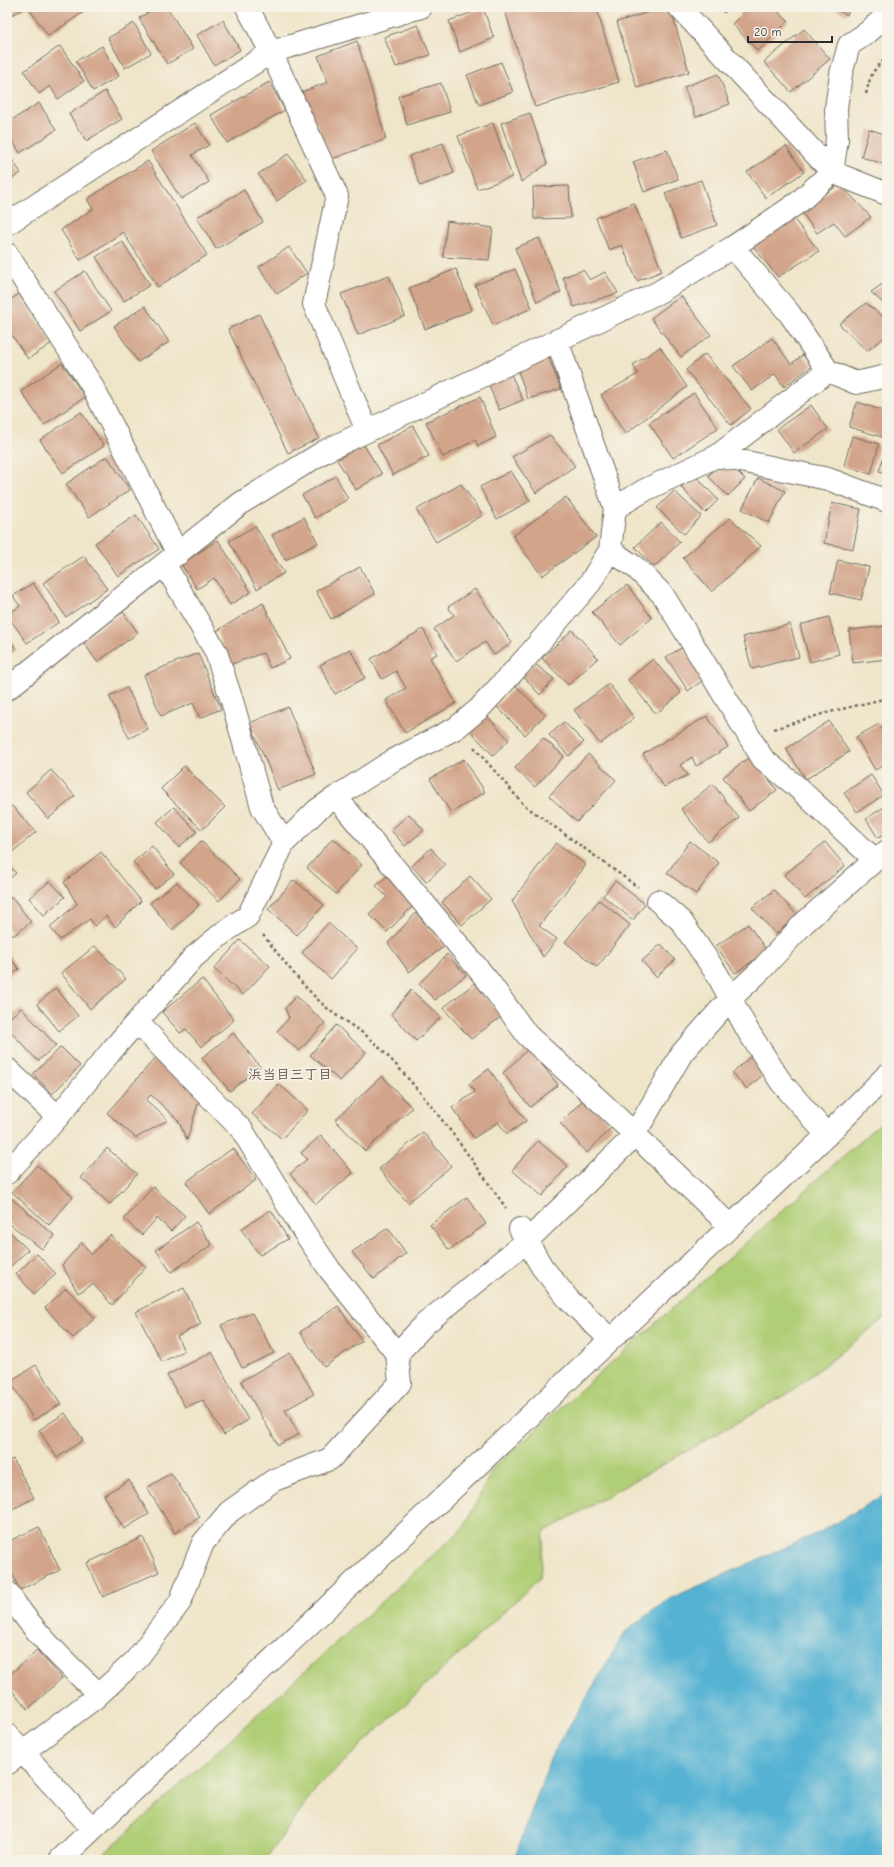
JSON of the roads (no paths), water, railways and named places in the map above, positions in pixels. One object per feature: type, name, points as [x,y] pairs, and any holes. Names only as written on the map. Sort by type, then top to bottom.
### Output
[{"type":"street","points":[[247,7],[271,52],[337,196],[314,304],[367,431]]},
{"type":"street","points":[[7,224],[271,52],[421,7]]},
{"type":"street","points":[[679,7],[832,172],[887,194]]},
{"type":"street","points":[[7,689],[241,503],[325,451],[659,292],[734,247],[799,202],[832,172],[837,139],[836,108],[841,74],[849,45],[867,33],[887,15]]},
{"type":"street","points":[[734,247],[790,314],[828,371],[856,383],[887,376]]},
{"type":"street","points":[[7,254],[91,384],[171,560],[216,652],[233,704],[262,807],[284,843]]},
{"type":"street","points":[[7,1173],[58,1117],[194,956],[224,932],[248,916],[284,843],[317,810],[392,761],[456,728],[479,709],[526,658],[590,582],[610,550],[615,508],[557,340]]},
{"type":"street","points":[[615,508],[645,490],[717,456],[828,371]]},
{"type":"street","points":[[717,456],[828,479],[887,501]]},
{"type":"street","points":[[397,1354],[426,1323],[626,1144],[643,1120],[682,1053],[730,999],[761,970],[804,923],[881,855],[763,759],[663,595],[635,567],[610,550]]},
{"type":"street","points":[[336,797],[489,982],[527,1035],[730,1226]]},
{"type":"street","points":[[658,901],[681,921],[717,974],[748,1031],[781,1082],[827,1135]]},
{"type":"street","points":[[15,1758],[99,1694],[136,1660],[180,1602],[203,1543],[229,1512],[274,1480],[330,1459],[400,1383],[397,1354],[330,1270],[304,1232],[242,1130],[137,1022]]},
{"type":"street","points":[[7,1069],[58,1117]]},
{"type":"street","points":[[60,1860],[827,1135],[887,1075]]},
{"type":"street","points":[[524,1235],[542,1267],[569,1300],[610,1339]]},
{"type":"street","points":[[7,1592],[19,1610],[60,1658],[99,1694]]},
{"type":"street","points":[[7,1735],[15,1758],[93,1829]]},
{"type":"water","points":[[887,1493],[887,1860],[514,1860],[551,1757],[625,1632],[667,1600],[820,1532]]},
{"type":"district","name":"浜当目三丁目","points":[[290,1074]]}]
